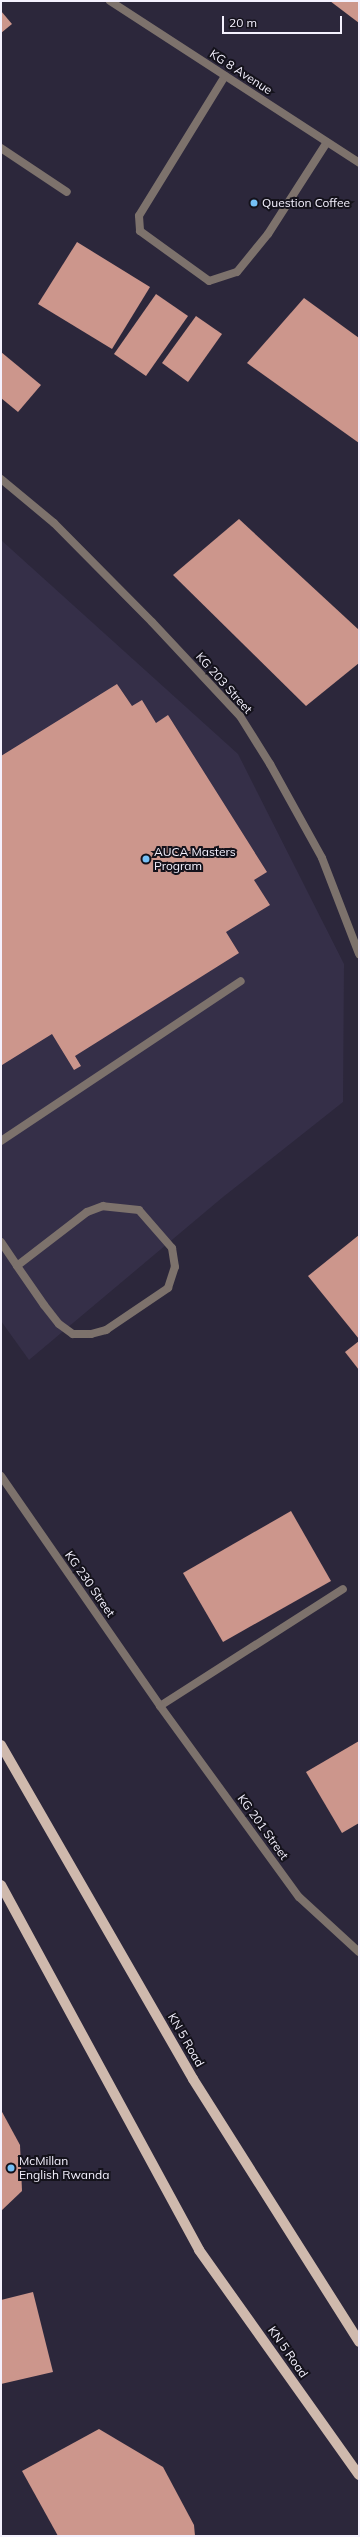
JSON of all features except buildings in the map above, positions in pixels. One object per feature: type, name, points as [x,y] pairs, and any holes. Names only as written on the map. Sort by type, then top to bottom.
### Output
[{"type":"main road","name":"KN 5 Road","points":[[1,1745],[193,2079],[359,2342]]},
{"type":"main road","name":"KN 5 Road","points":[[1,1885],[199,2250],[359,2475]]},
{"type":"street","name":"KG 8 Avenue","points":[[110,1],[359,163]]},
{"type":"street","points":[[225,76],[139,216],[140,231],[209,281],[237,272],[268,234],[327,142]]},
{"type":"street","points":[[1,148],[66,192]]},
{"type":"street","name":"KG 203 Street","points":[[1,479],[54,523],[152,622],[240,716],[270,764],[322,858],[359,954]]},
{"type":"street","points":[[1,1141],[241,981]]},
{"type":"street","points":[[1,1242],[17,1266],[58,1324],[73,1334],[91,1334],[106,1330],[168,1288],[175,1267],[172,1248],[139,1210],[103,1206],[87,1212],[17,1266]]},
{"type":"street","name":"KG 230 Street","points":[[1,1476],[160,1706]]},
{"type":"street","points":[[160,1706],[343,1589]]},
{"type":"street","name":"KG 201 Street","points":[[160,1706],[299,1898],[359,1952]]},
{"type":"shaded area","name":"AUCA Masters Program","points":[[1,540],[238,754],[344,964],[343,1102],[223,1197],[29,1360],[1,1321]]},
{"type":"place","name":"Question Coffee","points":[[254,203]]},
{"type":"place","name":"AUCA Masters Program","points":[[146,859]]},
{"type":"place","name":"McMillan English Rwanda","points":[[11,2168]]}]
